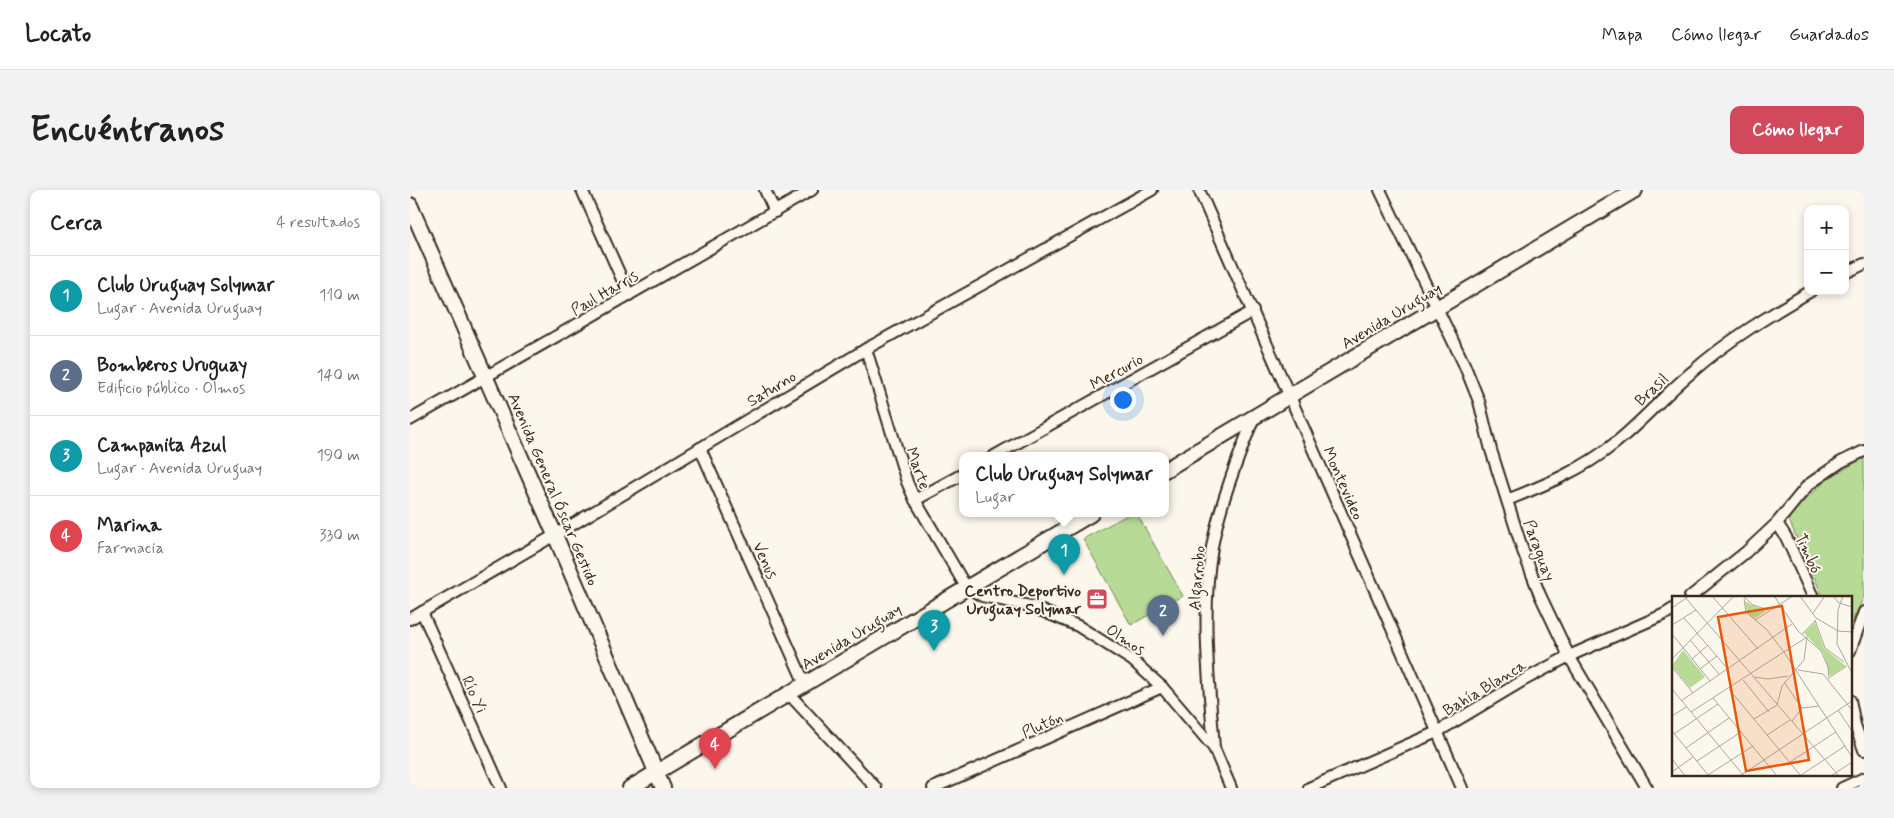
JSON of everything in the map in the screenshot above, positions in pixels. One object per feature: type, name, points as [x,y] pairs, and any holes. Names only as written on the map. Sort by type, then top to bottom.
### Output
[{"type":"street","points":[[582,190],[629,295]]},
{"type":"street","points":[[765,190],[775,212]]},
{"type":"street","name":"Paul Harris","points":[[410,420],[812,190]]},
{"type":"street","name":"Saturno","points":[[410,618],[555,535],[866,349],[1152,190]]},
{"type":"street","name":"Montevideo","points":[[1199,190],[1462,788]]},
{"type":"street","name":"Paraguay","points":[[1380,190],[1464,364],[1479,401],[1491,450],[1523,551],[1540,595],[1569,656],[1647,788]]},
{"type":"street","name":"Avenida Uruguay","points":[[1169,468],[1636,190]]},
{"type":"street","name":"Avenida General Óscar Gestido","points":[[410,205],[555,535],[663,788]]},
{"type":"street","points":[[1849,271],[1864,264]]},
{"type":"street","name":"Brasil","points":[[1507,500],[1548,484],[1589,463],[1615,443],[1692,371],[1764,318],[1804,295]]},
{"type":"street","name":"Mercurio","points":[[1001,452],[1253,312]]},
{"type":"street","name":"Marte","points":[[866,349],[907,482],[915,500],[966,587]]},
{"type":"street","name":"Algarrobo","points":[[1214,748],[1207,639],[1207,594],[1212,546],[1225,499],[1254,417]]},
{"type":"street","name":"Venus","points":[[700,448],[806,684]]},
{"type":"street","points":[[1691,596],[1746,552],[1777,523],[1808,485],[1840,462],[1864,451]]},
{"type":"street","points":[[915,500],[959,476]]},
{"type":"street","name":"Avenida Uruguay","points":[[630,788],[1086,517]]},
{"type":"street","name":"Timbó","points":[[1777,523],[1786,537],[1813,596]]},
{"type":"street","name":"Olmos","points":[[966,587],[982,596],[1030,606],[1078,626],[1132,660],[1162,687],[1214,748]]},
{"type":"street","name":"Bahía Blanca","points":[[1309,788],[1437,732],[1524,680],[1569,656],[1672,610]]},
{"type":"street","name":"Río Yi","points":[[422,612],[501,788]]},
{"type":"street","points":[[1852,645],[1864,612]]},
{"type":"street","name":"Plutón","points":[[933,788],[1162,687]]},
{"type":"street","points":[[789,694],[876,788]]},
{"type":"street","points":[[1852,712],[1854,725],[1864,750]]},
{"type":"street","points":[[1214,748],[1231,788]]},
{"type":"street","points":[[1842,788],[1864,778]]},
{"type":"green space","points":[[1864,458],[1864,597],[1852,622],[1852,596],[1823,596],[1787,516],[1830,477]]},
{"type":"green space","points":[[1123,517],[1139,517],[1183,596],[1131,625],[1083,539]]},
{"type":"place","name":"Club Uruguay Solymar","points":[[1064,575]]},
{"type":"place","name":"Centro Deportivo Uruguay Solymar","points":[[1097,599]]},
{"type":"place","name":"Bomberos Uruguay","points":[[1163,636]]},
{"type":"place","name":"Campanita Azul","points":[[934,651]]},
{"type":"place","name":"Marina","points":[[715,769]]}]
